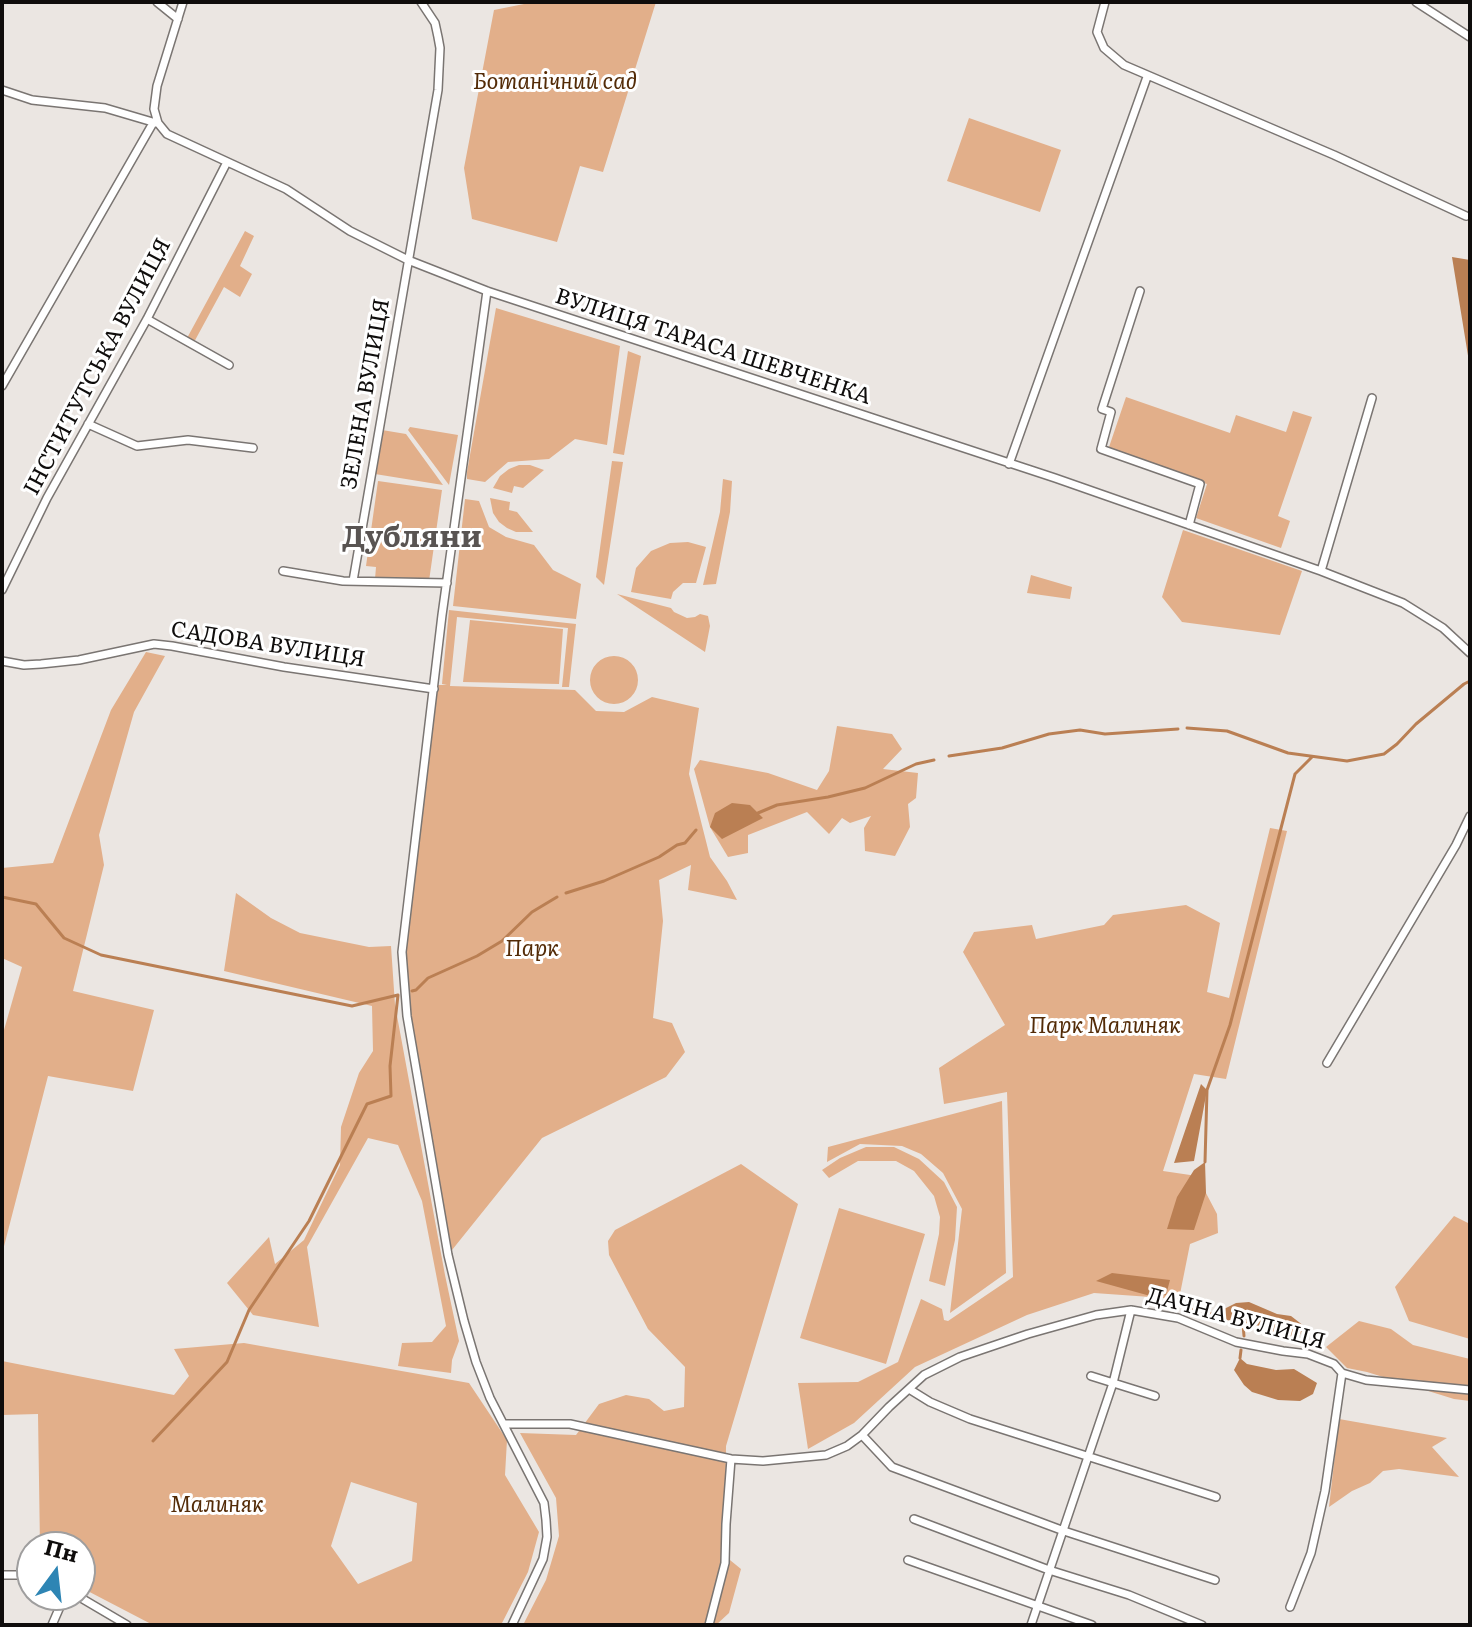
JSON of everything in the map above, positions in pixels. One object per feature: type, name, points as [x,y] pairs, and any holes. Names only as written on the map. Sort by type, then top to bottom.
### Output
[{"type":"street","points":[[157,2],[178,19]]},
{"type":"street","points":[[2,386],[156,123],[155,93],[183,2]]},
{"type":"street","name":"ЗЕЛЕНА ВУЛИЦЯ","points":[[353,581],[438,90],[440,48],[435,23],[421,2]]},
{"type":"street","points":[[1105,2],[1097,32],[1104,48],[1124,65],[1334,155],[1466,216]]},
{"type":"street","points":[[1416,2],[1470,37]]},
{"type":"street","points":[[1009,464],[1147,77]]},
{"type":"street","name":"ВУЛИЦЯ ТАРАСА ШЕВЧЕНКА","points":[[2,90],[32,100],[111,109],[156,123],[167,134],[286,189],[350,231],[408,260],[487,291],[1055,478],[1321,571],[1403,603],[1443,628],[1470,653]]},
{"type":"street","name":"ІНСТИТУТСЬКА ВУЛИЦЯ","points":[[2,590],[47,498],[147,319],[227,162]]},
{"type":"street","points":[[487,291],[447,583],[402,952],[407,1016],[448,1255],[476,1362],[490,1398],[544,1503],[547,1528],[543,1559],[512,1625]]},
{"type":"street","points":[[1140,291],[1102,409],[1111,412],[1101,449],[1200,484],[1189,525]]},
{"type":"street","points":[[147,319],[229,365]]},
{"type":"street","points":[[1321,571],[1372,398]]},
{"type":"street","points":[[88,424],[137,446],[188,440],[253,448]]},
{"type":"street","points":[[283,571],[353,581],[447,583]]},
{"type":"street","name":"САДОВА ВУЛИЦЯ","points":[[2,661],[24,665],[79,660],[154,644],[434,689]]},
{"type":"street","points":[[1327,1063],[1456,845],[1470,816]]},
{"type":"street","name":"ДАЧНА ВУЛИЦЯ","points":[[504,1424],[570,1424],[731,1459],[763,1461],[826,1455],[862,1435],[924,1375],[960,1357],[1041,1330],[1096,1315],[1131,1310],[1178,1318],[1236,1342],[1308,1354],[1334,1364],[1342,1373],[1366,1380],[1470,1390]]},
{"type":"street","name":"ДАЧНА ВУЛИЦЯ","points":[[1031,1625],[1113,1383],[1131,1310]]},
{"type":"street","points":[[1290,1607],[1311,1553],[1325,1491],[1342,1373]]},
{"type":"street","points":[[1091,1376],[1155,1396]]},
{"type":"street","points":[[909,1389],[970,1419],[1216,1497]]},
{"type":"street","points":[[862,1435],[892,1467],[1064,1531],[1215,1580]]},
{"type":"street","points":[[709,1625],[725,1563],[731,1459]]},
{"type":"street","points":[[914,1519],[1049,1570],[1129,1595],[1202,1625]]},
{"type":"street","points":[[908,1560],[1092,1625]]},
{"type":"street","points":[[96,1607],[127,1625]]},
{"type":"green space","name":"Ботанічний сад","points":[[534,2],[656,2],[603,172],[580,166],[557,242],[472,219],[464,168],[494,10]]},
{"type":"green space","points":[[969,118],[1061,150],[1040,212],[947,181]]},
{"type":"green space","points":[[245,231],[254,236],[240,266],[252,274],[240,297],[224,287],[193,344],[186,340]]},
{"type":"green space","points":[[496,308],[620,346],[607,445],[575,439],[549,459],[508,462],[485,482],[467,479]]},
{"type":"green space","points":[[628,351],[641,356],[624,455],[613,453]]},
{"type":"green space","points":[[1126,397],[1230,433],[1236,415],[1286,432],[1293,411],[1312,417],[1278,516],[1290,521],[1281,548],[1196,518],[1207,484],[1108,450]]},
{"type":"green space","points":[[410,427],[458,435],[449,485],[408,430]]},
{"type":"green space","points":[[382,430],[406,434],[443,485],[375,474]]},
{"type":"green space","points":[[612,461],[623,462],[604,585],[596,577]]},
{"type":"green space","points":[[519,465],[544,470],[523,488],[514,486],[512,493],[493,488],[500,476]]},
{"type":"green space","points":[[723,479],[732,481],[730,512],[716,584],[703,585],[720,512]]},
{"type":"green space","points":[[378,481],[442,490],[429,581],[375,579],[376,567],[366,566]]},
{"type":"green space","points":[[490,498],[510,502],[509,510],[517,512],[533,532],[516,532],[499,522],[493,513]]},
{"type":"green space","points":[[465,499],[479,501],[489,527],[506,537],[534,545],[553,570],[581,584],[576,619],[453,606]]},
{"type":"green space","points":[[1183,530],[1302,571],[1280,635],[1182,622],[1162,597]]},
{"type":"green space","points":[[688,542],[706,547],[696,583],[683,583],[673,592],[671,599],[631,592],[636,568],[651,551],[670,543]]},
{"type":"green space","points":[[1031,575],[1072,587],[1070,599],[1027,593]]},
{"type":"green space","points":[[617,594],[671,608],[687,618],[700,614],[708,616],[710,626],[705,652]]},
{"type":"green space","name":"Парк","points":[[449,610],[576,624],[569,687],[562,687],[568,628],[457,617],[450,686],[575,690],[596,711],[624,712],[652,697],[699,708],[689,774],[710,857],[737,900],[688,890],[691,865],[659,880],[663,921],[653,1018],[672,1023],[685,1052],[666,1077],[542,1138],[448,1255],[407,1016],[402,952],[435,685],[447,685],[442,684]]},
{"type":"green space","points":[[470,620],[563,629],[559,684],[463,682]]},
{"type":"green space","points":[[146,652],[165,656],[134,712],[99,835],[104,865],[73,991],[154,1010],[133,1091],[48,1076],[2,1254],[2,1037],[22,967],[2,958],[2,868],[53,863],[111,710]]},
{"type":"green space","points":[[614,656],[623,657],[631,663],[637,671],[637,689],[631,697],[623,703],[614,704],[605,703],[597,697],[591,689],[590,680],[591,671],[597,663],[605,657]]},
{"type":"green space","points":[[837,726],[892,734],[902,749],[883,769],[918,773],[916,798],[908,804],[910,827],[895,856],[865,851],[864,828],[871,816],[850,823],[842,818],[829,834],[807,812],[748,835],[748,853],[728,857],[710,827],[694,769],[700,760],[768,773],[817,790],[829,771]]},
{"type":"green space","name":"Парк Малиняк","points":[[1270,828],[1287,831],[1226,1079],[1194,1074],[1163,1171],[1197,1176],[1217,1214],[1218,1233],[1190,1244],[1179,1299],[1094,1293],[1027,1315],[915,1367],[854,1423],[808,1449],[798,1383],[858,1382],[898,1362],[921,1299],[942,1309],[944,1320],[948,1321],[1013,1277],[1007,1092],[944,1104],[939,1068],[1005,1025],[963,952],[974,932],[1032,925],[1036,939],[1104,925],[1113,915],[1186,905],[1220,923],[1207,992],[1229,998]]},
{"type":"green space","points":[[236,893],[271,918],[300,933],[369,947],[391,946],[395,1005],[459,1341],[451,1373],[398,1366],[402,1343],[432,1342],[446,1326],[422,1201],[398,1145],[368,1138],[307,1247],[319,1327],[253,1315],[227,1283],[269,1237],[275,1264],[304,1240],[340,1165],[341,1127],[359,1073],[373,1051],[372,1006],[224,971]]},
{"type":"green space","points":[[1002,1101],[1006,1273],[950,1313],[962,1209],[943,1173],[921,1154],[902,1146],[860,1144],[827,1162],[828,1147]]},
{"type":"green space","points":[[866,1147],[894,1147],[919,1159],[944,1182],[957,1207],[955,1240],[945,1286],[929,1281],[940,1217],[934,1196],[914,1171],[896,1161],[858,1161],[829,1178],[822,1170]]},
{"type":"green space","points":[[741,1164],[798,1204],[726,1446],[725,1556],[741,1569],[729,1613],[716,1625],[523,1625],[546,1580],[559,1536],[556,1498],[520,1433],[576,1435],[599,1404],[626,1395],[649,1399],[664,1411],[684,1407],[685,1367],[648,1329],[609,1255],[608,1241],[615,1230]]},
{"type":"green space","points":[[839,1208],[925,1234],[886,1364],[800,1338]]},
{"type":"green space","points":[[1454,1216],[1470,1224],[1470,1339],[1409,1321],[1395,1287]]},
{"type":"green space","points":[[1359,1321],[1391,1329],[1413,1345],[1470,1359],[1470,1401],[1347,1368],[1326,1347]]},
{"type":"green space","name":"Малиняк","points":[[244,1343],[469,1383],[507,1440],[505,1475],[539,1532],[528,1572],[501,1625],[153,1625],[96,1595],[96,1531],[40,1531],[38,1414],[2,1415],[2,1361],[174,1395],[189,1376],[174,1349]],"holes":[[[351,1482],[417,1503],[412,1561],[358,1584],[331,1546]]]},
{"type":"green space","points":[[1339,1419],[1447,1438],[1432,1447],[1459,1477],[1399,1469],[1383,1471],[1370,1483],[1329,1507]]},
{"type":"shaded area","points":[[1452,257],[1470,260],[1470,368]]},
{"type":"shaded area","points":[[732,803],[750,805],[763,818],[722,839],[710,827],[715,813]]},
{"type":"shaded area","points":[[1201,1084],[1207,1090],[1194,1161],[1174,1163]]},
{"type":"shaded area","points":[[1205,1162],[1206,1193],[1194,1230],[1167,1229],[1177,1197],[1194,1170]]},
{"type":"shaded area","points":[[1112,1273],[1170,1280],[1166,1295],[1154,1297],[1096,1281]]},
{"type":"shaded area","points":[[1179,1299],[1200,1313],[1218,1312],[1236,1303],[1249,1302],[1277,1314],[1291,1316],[1304,1326],[1298,1339],[1270,1336],[1243,1324],[1214,1317],[1195,1317]]},
{"type":"shaded area","points":[[1240,1358],[1247,1364],[1276,1370],[1294,1369],[1317,1383],[1313,1394],[1300,1401],[1278,1400],[1252,1392],[1234,1370]]},
{"type":"waterway","points":[[1187,728],[1227,731],[1288,753],[1347,761],[1384,754],[1470,681]]},
{"type":"waterway","points":[[949,756],[1002,748],[1049,734],[1080,730],[1105,734],[1178,729]]},
{"type":"waterway","points":[[1205,1162],[1207,1090],[1230,1025],[1295,774],[1312,757]]},
{"type":"waterway","points":[[758,813],[777,805],[865,788],[916,764],[934,760]]},
{"type":"waterway","points":[[566,893],[604,881],[659,857],[685,843],[696,830]]},
{"type":"waterway","points":[[2,897],[36,904],[64,938],[101,955],[352,1006],[398,995],[390,1066],[391,1096],[367,1104],[309,1221],[249,1310],[227,1362],[153,1441]]},
{"type":"waterway","points":[[412,991],[428,978],[502,941],[532,912],[557,897]]},
{"type":"waterway","points":[[1243,1324],[1244,1336]]},
{"type":"waterway","points":[[1240,1358],[1241,1350]]},
{"type":"district","name":"Дубляни","points":[[412,538]]}]
